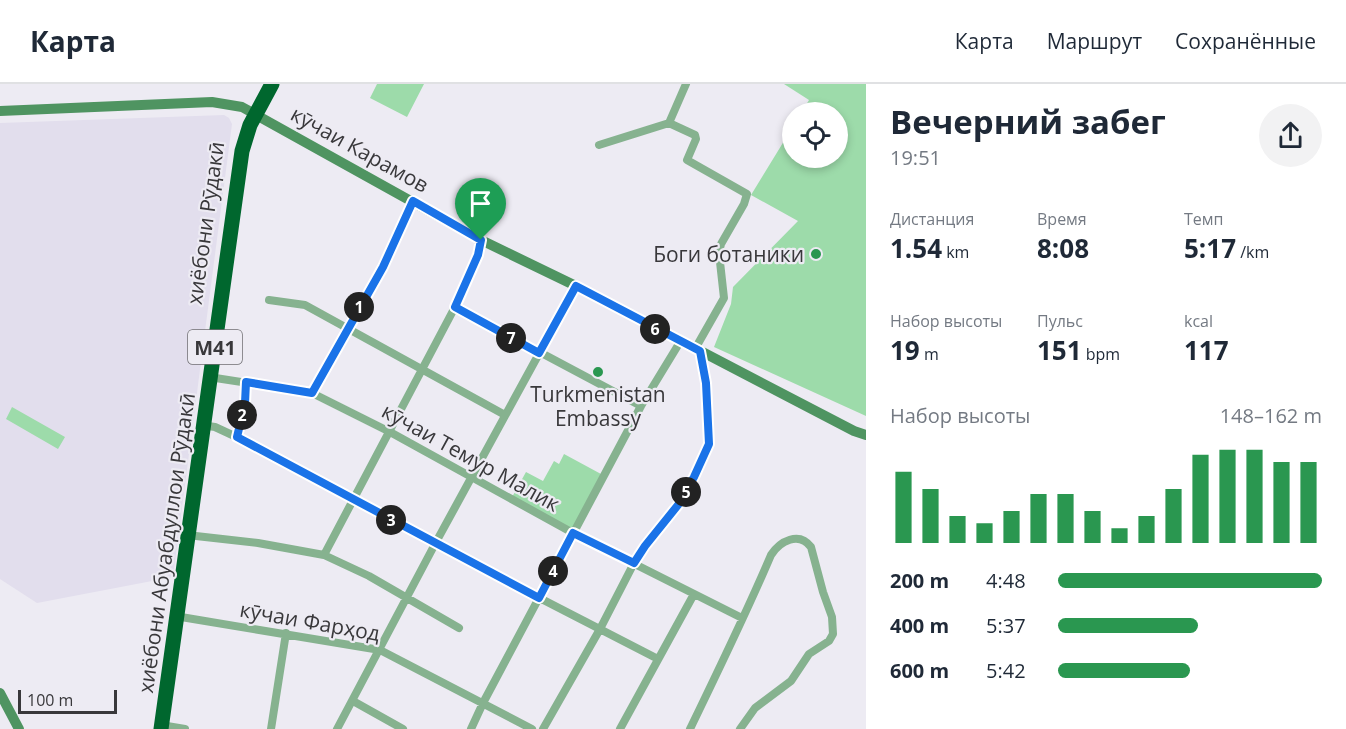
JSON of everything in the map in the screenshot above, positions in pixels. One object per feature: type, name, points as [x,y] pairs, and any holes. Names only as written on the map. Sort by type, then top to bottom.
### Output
[{"type":"highway","points":[[252,112],[261,84]]},
{"type":"highway","name":"хиёбони Абуабдуллои Рӯдакӣ","points":[[159,728],[242,151],[252,112],[272,84]]},
{"type":"main road","name":"кӯчаи Карамов","points":[[0,111],[212,102],[233,105],[252,112],[481,240],[576,286],[680,342],[866,435]]},
{"type":"main road","points":[[0,693],[19,729]]},
{"type":"street","points":[[669,123],[686,84]]},
{"type":"street","points":[[543,729],[600,629],[634,563],[678,505],[709,444],[706,383],[698,350],[723,302],[719,253],[726,233],[744,204],[747,194],[687,160],[696,139],[695,135],[669,123],[599,145]]},
{"type":"street","points":[[312,393],[383,267],[413,201]]},
{"type":"street","points":[[324,555],[455,307],[478,255],[481,240]]},
{"type":"street","points":[[336,729],[576,286]]},
{"type":"street","points":[[269,300],[305,305],[505,415]]},
{"type":"street","points":[[455,307],[641,406]]},
{"type":"street","points":[[471,729],[641,406],[680,342]]},
{"type":"street","name":"кӯчаи Темур Малик","points":[[208,376],[312,393],[390,432],[573,533],[742,618]]},
{"type":"street","points":[[237,437],[245,403],[246,382]]},
{"type":"street","points":[[201,425],[215,427],[237,437],[435,544],[658,659]]},
{"type":"street","points":[[186,535],[258,543],[324,555],[369,576],[459,628]]},
{"type":"street","points":[[690,729],[776,546],[794,538],[807,542],[811,547],[832,617],[833,634],[829,641],[809,654],[791,681],[755,708],[740,729]]},
{"type":"street","points":[[620,729],[694,594]]},
{"type":"street","name":"кӯчаи Фарҳод","points":[[174,616],[380,650],[532,729]]},
{"type":"street","points":[[271,729],[286,633]]},
{"type":"street","points":[[353,701],[404,729]]},
{"type":"street","points":[[159,728],[185,729]]},
{"type":"shaded area","points":[[224,115],[232,124],[173,577],[37,603],[0,579],[0,123]]},
{"type":"green space","points":[[377,84],[424,84],[407,117],[370,98]]},
{"type":"green space","name":"Боги ботаники","points":[[784,84],[866,84],[866,416],[714,347],[731,304],[733,287],[798,221],[751,195],[782,144],[782,168],[848,168],[848,102],[808,102],[809,100]]},
{"type":"green space","points":[[12,407],[65,437],[58,449],[6,419]]},
{"type":"green space","points":[[564,454],[601,474],[571,531],[511,499],[526,472],[543,481],[554,461],[559,464]]},
{"type":"place","name":"Боги ботаники","points":[[816,254]]},
{"type":"place","name":"Turkmenistan Embassy","points":[[598,372]]},
{"type":"route","points":[[413,201],[481,240],[478,255],[455,307],[539,353],[576,286],[700,351],[706,383],[709,444],[678,505],[634,563],[573,533],[539,598],[237,437],[245,403],[246,382],[312,393],[383,267],[413,201]]}]
